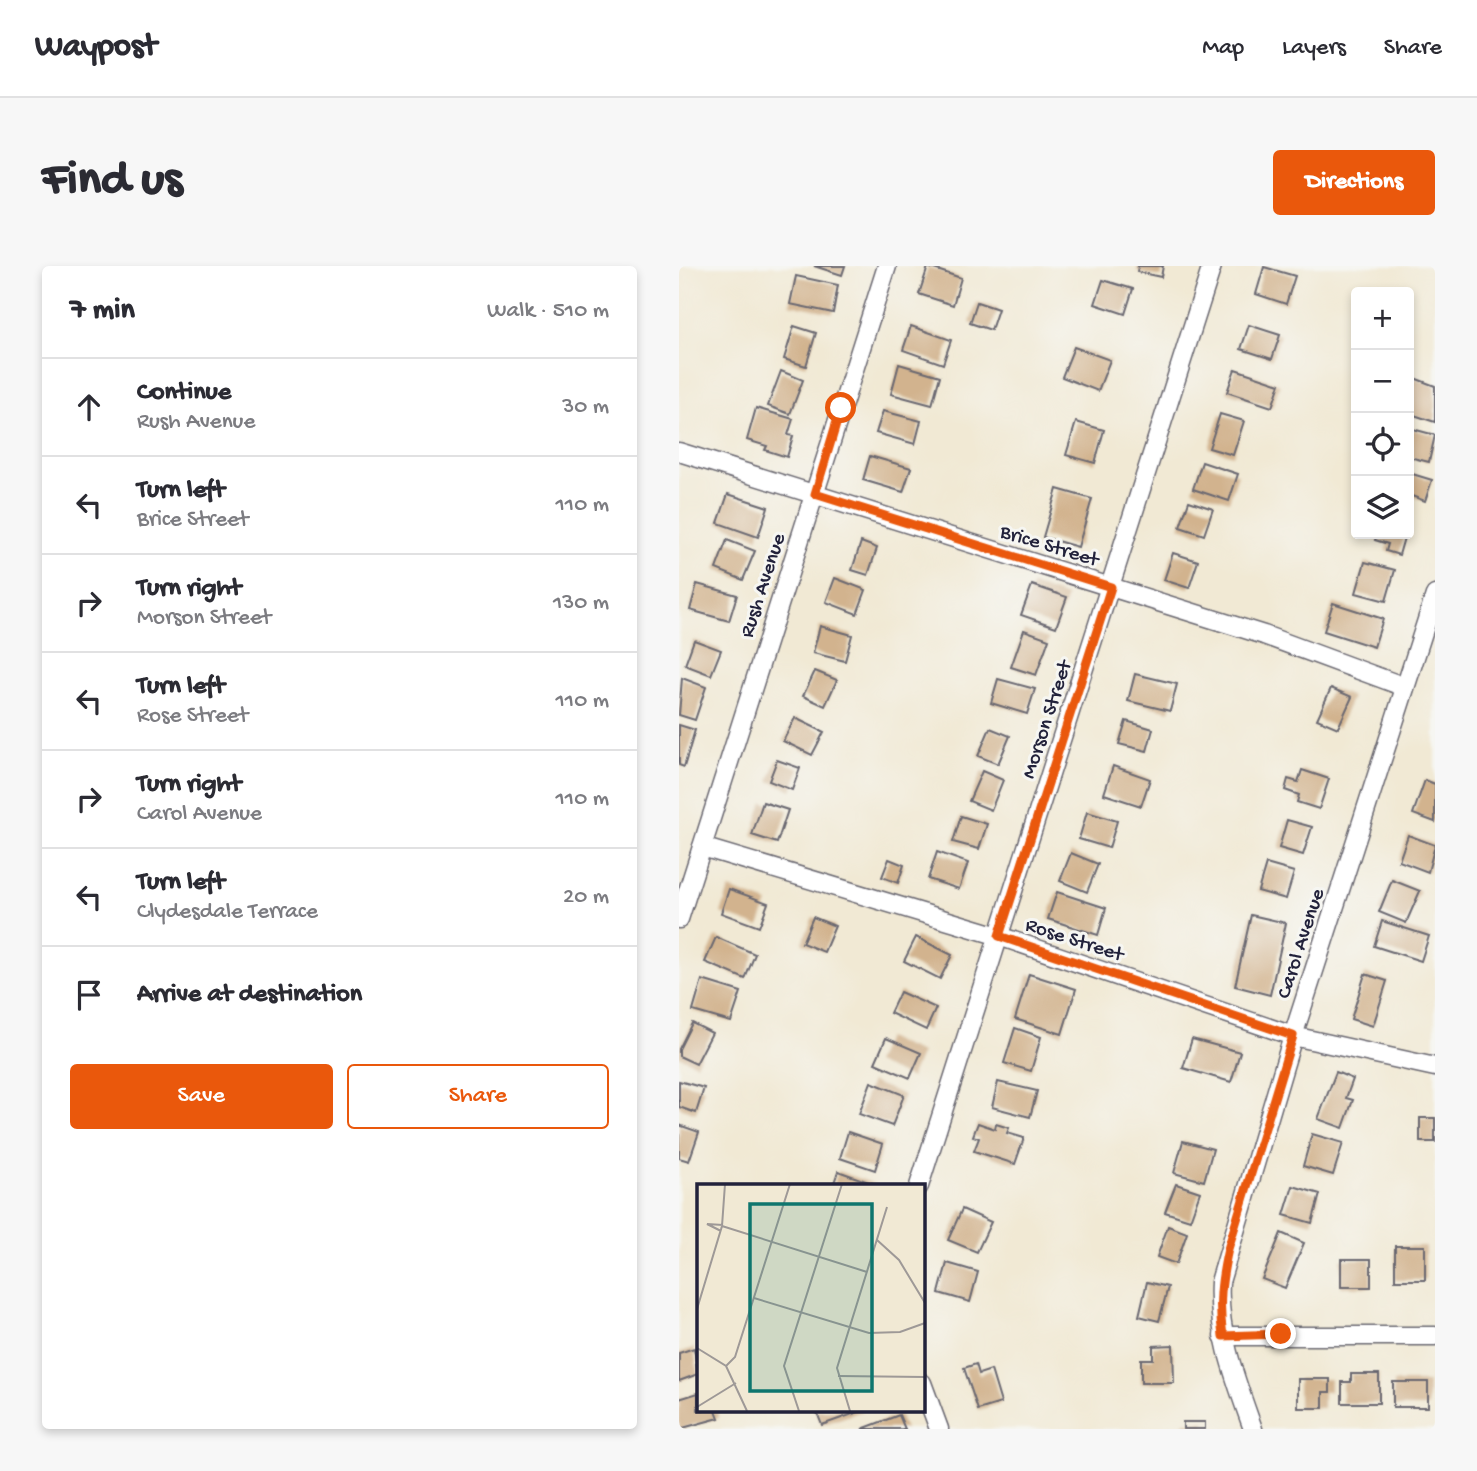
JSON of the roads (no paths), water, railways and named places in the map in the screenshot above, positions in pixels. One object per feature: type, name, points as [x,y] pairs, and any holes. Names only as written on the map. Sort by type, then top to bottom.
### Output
[{"type":"street","name":"Rush Avenue","points":[[679,919],[887,266]]},
{"type":"street","name":"Morson Street","points":[[920,1184],[1212,266]]},
{"type":"street","name":"Brice Street","points":[[679,452],[1264,635],[1405,687]]},
{"type":"street","name":"Carol Avenue","points":[[1253,1429],[1223,1336],[1219,1309],[1220,1282],[1293,1036],[1435,595]]},
{"type":"street","name":"Rose Street","points":[[702,847],[999,936],[1293,1036],[1435,1067]]},
{"type":"street","points":[[1223,1336],[1435,1336]]},
{"type":"street","points":[[924,1388],[939,1429]]}]
